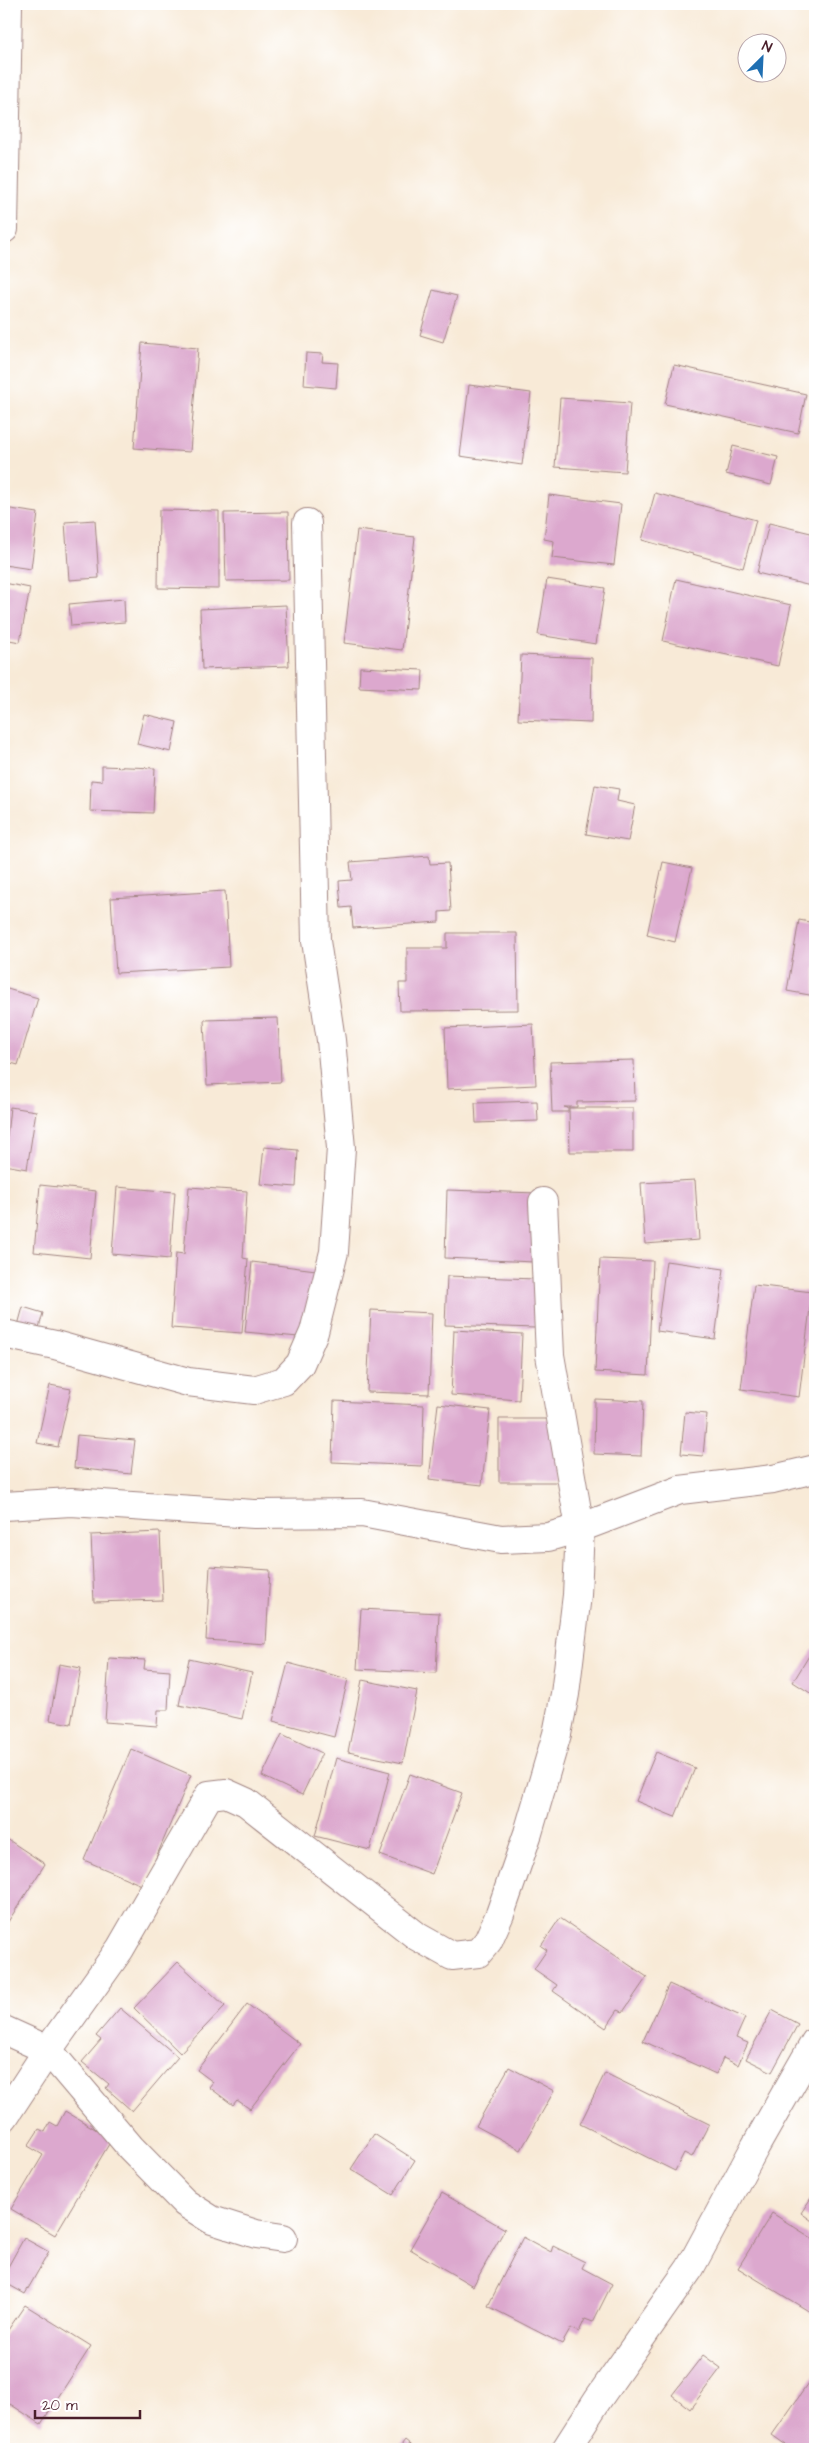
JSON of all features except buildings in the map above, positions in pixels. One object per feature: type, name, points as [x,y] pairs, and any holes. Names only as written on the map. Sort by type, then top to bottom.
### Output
[{"type":"street","points":[[4,229],[8,4]]},
{"type":"street","points":[[4,1334],[55,1345],[188,1382],[254,1390],[284,1381],[300,1364],[314,1332],[334,1252],[341,1148],[331,1040],[316,941],[307,523]]},
{"type":"street","points":[[4,2117],[48,2050],[120,1949],[209,1795],[226,1793],[246,1802],[369,1901],[436,1949],[452,1956],[478,1953],[488,1941],[500,1914],[528,1833],[557,1734],[565,1694],[577,1594],[580,1528],[550,1355],[544,1202]]},
{"type":"street","points":[[4,1506],[71,1502],[254,1514],[362,1513],[501,1539],[548,1537],[580,1528],[680,1490],[774,1479],[815,1469]]},
{"type":"street","points":[[4,2030],[48,2050],[131,2148],[186,2203],[212,2220],[256,2234],[283,2238]]},
{"type":"street","points":[[566,2449],[598,2398],[690,2268],[754,2148],[815,2042]]}]
